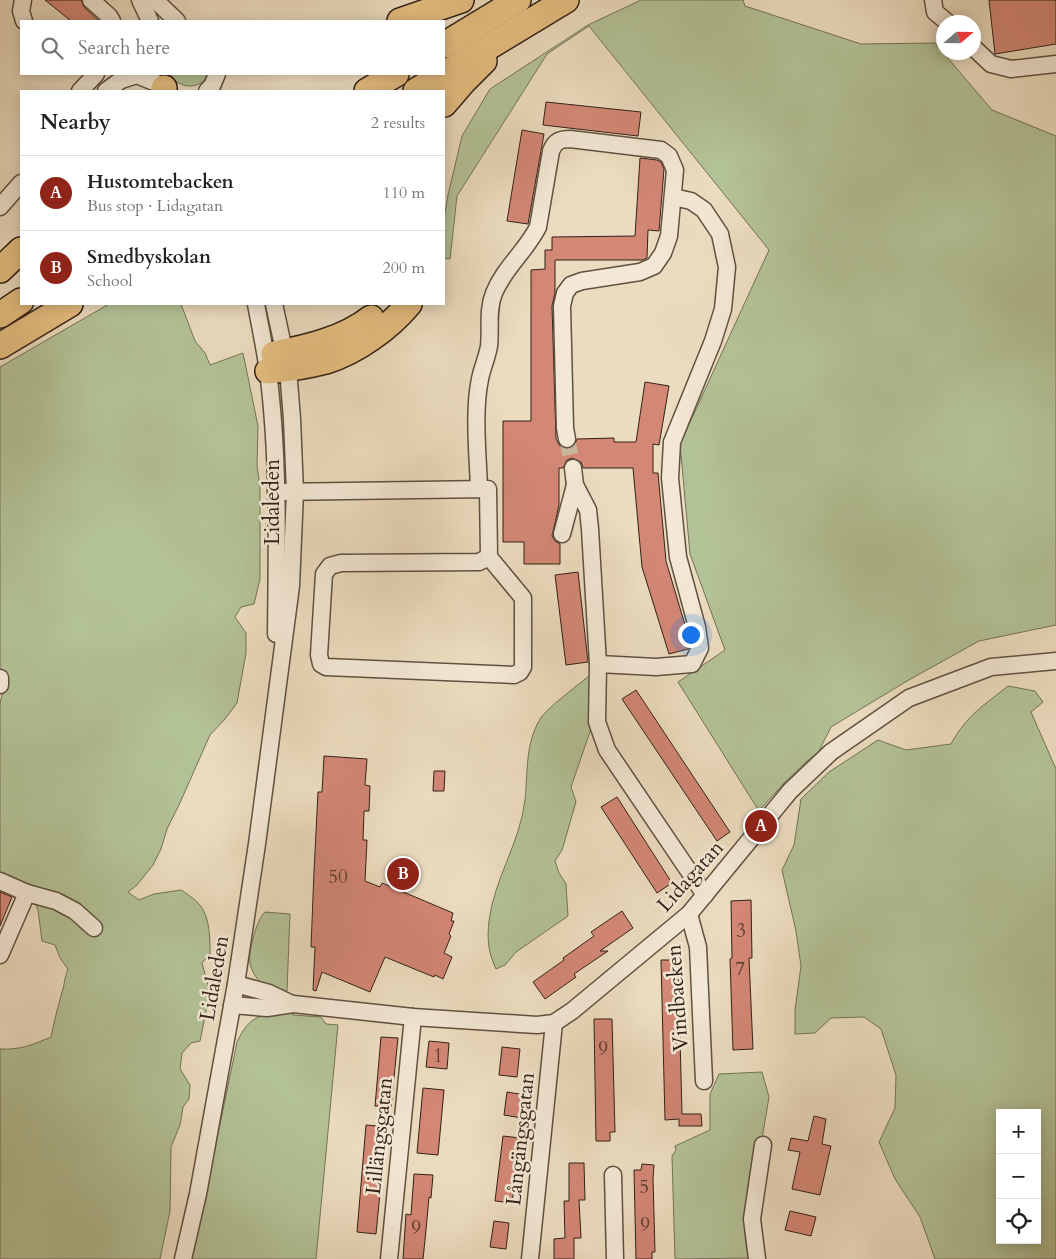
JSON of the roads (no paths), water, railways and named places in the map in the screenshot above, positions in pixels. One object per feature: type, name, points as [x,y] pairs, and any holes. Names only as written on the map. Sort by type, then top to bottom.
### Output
[{"type":"highway","points":[[403,20],[461,0]]},
{"type":"highway","points":[[445,44],[518,0]]},
{"type":"highway","points":[[445,74],[566,0]]},
{"type":"highway","points":[[445,103],[463,82],[513,33]]},
{"type":"highway","points":[[370,90],[394,75]]},
{"type":"highway","points":[[418,90],[443,75]]},
{"type":"highway","points":[[0,270],[20,251]]},
{"type":"highway","points":[[0,315],[20,303]]},
{"type":"highway","points":[[0,346],[68,305]]},
{"type":"highway","points":[[277,362],[349,331],[368,321],[387,305]]},
{"type":"highway","points":[[277,362],[327,360],[343,354],[371,338],[397,318],[408,305]]},
{"type":"street","points":[[23,0],[21,11],[24,20]]},
{"type":"street","points":[[91,0],[111,20]]},
{"type":"street","points":[[140,0],[150,20]]},
{"type":"street","points":[[155,0],[176,20]]},
{"type":"street","points":[[933,0],[935,12],[939,15]]},
{"type":"street","points":[[981,55],[990,64],[1011,69],[1056,64]]},
{"type":"street","points":[[81,90],[95,75]]},
{"type":"street","points":[[101,90],[111,75]]},
{"type":"street","points":[[107,90],[121,80],[137,75],[146,77],[162,86]]},
{"type":"street","points":[[479,490],[477,416],[480,379],[489,345],[489,314],[493,296],[500,279],[538,227],[550,151],[554,143],[561,139],[570,139],[661,150],[669,156],[675,170],[669,236],[663,253],[654,266],[640,272],[582,281],[571,285],[565,293],[562,306],[565,428],[567,439]]},
{"type":"street","points":[[0,207],[20,184]]},
{"type":"street","points":[[598,664],[656,667],[692,664],[700,648],[697,627],[678,556],[670,478],[672,442],[713,341],[723,309],[727,267],[720,234],[704,210],[691,201],[673,197]]},
{"type":"street","name":"Lidaleden","points":[[183,1259],[198,1194],[236,984],[257,844],[291,586],[296,492],[277,362],[256,305]]},
{"type":"street","name":"Lidaleden","points":[[274,305],[277,362],[275,450],[276,701]]},
{"type":"street","points":[[573,468],[575,485],[588,510],[598,664],[596,722],[607,750],[705,895]]},
{"type":"street","points":[[562,534],[575,485]]},
{"type":"street","points":[[276,492],[488,489],[489,557],[523,598],[523,667],[520,672],[514,675],[326,667],[322,664],[319,655],[324,574],[330,566],[341,563],[479,562],[489,557]]},
{"type":"street","name":"Lidagatan","points":[[554,1023],[572,1011],[689,914],[790,791],[832,752],[909,698],[990,667],[1056,661]]},
{"type":"street","points":[[0,678],[0,685]]},
{"type":"street","points":[[0,881],[27,893],[56,901],[75,911],[94,928]]},
{"type":"street","points":[[0,955],[27,893]]},
{"type":"street","name":"Vindbacken","points":[[689,914],[698,947],[704,1081]]},
{"type":"street","points":[[236,984],[269,993],[293,1004]]},
{"type":"street","points":[[232,1005],[267,1008],[293,1004],[413,1017],[510,1024],[537,1025],[554,1023]]},
{"type":"street","name":"Lillängsgatan","points":[[388,1259],[413,1017]]},
{"type":"street","name":"Långängsgatan","points":[[530,1259],[554,1023]]},
{"type":"street","points":[[757,1259],[752,1219],[763,1145]]},
{"type":"street","points":[[614,1175],[615,1259]]},
{"type":"tunnel","points":[[567,439],[573,468]]},
{"type":"place","name":"Hustomtebacken","points":[[761,826]]},
{"type":"place","name":"Smedbyskolan","points":[[403,874]]}]
